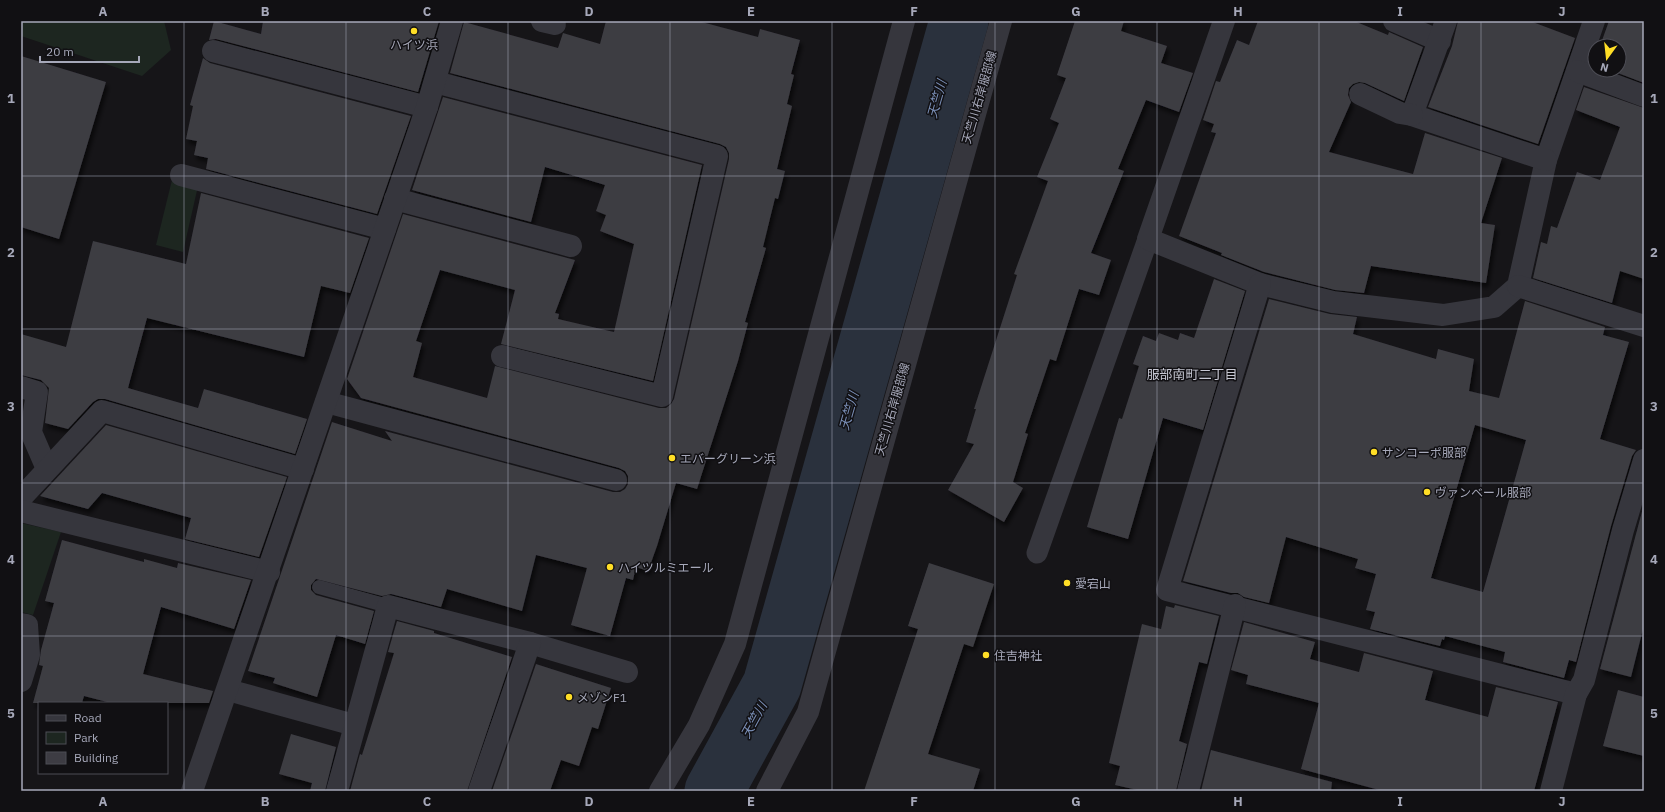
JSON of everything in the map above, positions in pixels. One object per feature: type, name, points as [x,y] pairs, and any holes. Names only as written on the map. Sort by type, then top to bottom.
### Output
[{"type":"street","points":[[192,791],[269,572],[427,107],[452,21]]},
{"type":"street","points":[[660,791],[699,726],[735,644],[904,21]]},
{"type":"street","name":"天竺川右岸服部線","points":[[767,791],[808,712],[1001,21]]},
{"type":"street","points":[[1037,554],[1224,21]]},
{"type":"street","points":[[1394,21],[1443,31],[1412,116]]},
{"type":"street","points":[[1148,239],[1260,284],[1333,302],[1443,315],[1494,307],[1518,286],[1546,160],[1594,21]]},
{"type":"street","points":[[213,50],[427,107]]},
{"type":"street","points":[[1577,71],[1644,96]]},
{"type":"street","points":[[435,82],[717,156],[662,396],[502,356]]},
{"type":"street","points":[[1360,94],[1400,113],[1546,160]]},
{"type":"street","points":[[181,175],[385,229]]},
{"type":"street","points":[[395,200],[571,246]]},
{"type":"street","points":[[1260,284],[1167,590],[1235,606],[1576,694]]},
{"type":"street","points":[[1518,286],[1644,326]]},
{"type":"street","points":[[21,387],[37,392],[31,432],[47,469]]},
{"type":"street","points":[[326,402],[616,480]]},
{"type":"street","points":[[21,498],[102,411],[303,469]]},
{"type":"street","points":[[1551,791],[1576,694],[1584,680],[1623,530],[1644,460]]},
{"type":"street","points":[[21,511],[269,572]]},
{"type":"street","points":[[337,791],[388,606],[530,643],[627,672]]},
{"type":"street","points":[[1188,791],[1235,606]]},
{"type":"street","points":[[21,624],[27,625],[29,655],[21,682]]},
{"type":"street","points":[[479,791],[530,643]]},
{"type":"street","points":[[228,690],[354,725]]},
{"type":"lane","points":[[319,587],[388,606]]},
{"type":"green space","points":[[21,21],[164,21],[171,50],[142,76],[21,36]]},
{"type":"green space","points":[[172,180],[198,186],[183,252],[156,245]]},
{"type":"green space","points":[[21,523],[61,532],[33,615],[21,612]]},
{"type":"building","points":[[214,21],[261,34],[263,21],[439,21],[418,92],[216,39],[209,40]]},
{"type":"building","points":[[606,21],[698,21],[758,37],[760,29],[800,40],[791,74],[794,75],[787,104],[792,106],[777,169],[785,171],[778,199],[775,198],[763,247],[766,248],[745,322],[748,323],[738,361],[697,489],[676,483],[648,571],[636,567],[633,580],[626,578],[610,636],[571,625],[587,568],[536,555],[522,611],[447,589],[441,607],[391,594],[382,596],[316,579],[311,585],[311,590],[316,595],[374,611],[365,644],[336,635],[317,697],[273,683],[275,678],[248,671],[332,422],[392,441],[385,431],[613,492],[620,492],[625,489],[628,484],[628,476],[625,471],[619,468],[361,398],[347,379],[403,214],[575,260],[555,313],[559,314],[558,319],[614,332],[634,244],[600,231],[606,215],[596,211],[605,185],[545,167],[531,222],[412,190],[443,97],[702,165],[653,381],[501,344],[515,290],[440,270],[416,341],[422,343],[413,377],[487,398],[495,366],[659,408],[666,408],[671,404],[674,399],[729,159],[729,153],[726,147],[720,144],[450,73],[464,22],[558,48],[563,33],[600,44]]},
{"type":"building","points":[[1075,21],[1124,21],[1121,31],[1167,46],[1161,63],[1193,73],[1179,112],[1146,100],[1118,169],[1124,171],[1091,253],[1111,260],[1099,295],[1079,289],[1056,361],[1050,359],[1025,433],[1028,434],[1013,482],[1023,488],[1004,522],[948,490],[974,444],[966,442],[976,409],[974,409],[1017,275],[1014,274],[1048,181],[1037,177],[1059,123],[1050,119],[1066,78],[1057,75]]},
{"type":"building","points":[[1258,21],[1354,21],[1388,35],[1389,32],[1423,47],[1404,101],[1365,83],[1359,82],[1353,84],[1349,88],[1348,95],[1351,102],[1329,152],[1413,174],[1425,133],[1502,158],[1481,223],[1495,225],[1486,283],[1371,266],[1364,293],[1335,290],[1264,272],[1179,236],[1216,133],[1211,132],[1214,124],[1203,120],[1216,81],[1220,82],[1237,40],[1249,45]]},
{"type":"building","points":[[1458,21],[1530,21],[1575,38],[1538,144],[1428,107],[1452,46]]},
{"type":"building","points":[[1609,21],[1644,21],[1644,83],[1627,76],[1627,38],[1603,38]]},
{"type":"building","points":[[21,56],[106,82],[59,239],[21,227]]},
{"type":"building","points":[[203,58],[210,63],[411,116],[377,214],[206,169],[208,158],[194,155],[197,141],[186,139],[193,106],[190,105]]},
{"type":"building","points":[[1584,87],[1644,108],[1644,279],[1620,271],[1612,303],[1533,278],[1541,242],[1547,244],[1551,226],[1557,228],[1577,172],[1600,180],[1620,127],[1576,110]]},
{"type":"building","points":[[201,193],[369,238],[350,293],[321,286],[304,357],[147,318],[128,388],[198,408],[204,389],[307,419],[295,454],[105,399],[98,399],[93,402],[68,429],[45,423],[49,388],[41,380],[21,375],[21,334],[66,347],[93,241],[186,264]]},
{"type":"building","points":[[1214,279],[1245,291],[1203,430],[1163,418],[1128,539],[1087,527],[1119,418],[1122,419],[1139,366],[1133,364],[1143,336],[1156,341],[1159,333],[1178,340],[1180,333],[1194,338]]},
{"type":"building","points":[[1269,299],[1330,314],[1357,317],[1353,334],[1436,359],[1438,349],[1474,359],[1469,391],[1499,398],[1525,301],[1605,327],[1603,335],[1629,342],[1600,439],[1636,450],[1632,456],[1611,526],[1576,662],[1569,660],[1564,678],[1503,662],[1505,652],[1445,636],[1444,640],[1442,639],[1440,646],[1370,629],[1375,612],[1366,610],[1376,574],[1355,568],[1358,559],[1286,537],[1269,603],[1244,597],[1238,593],[1231,593],[1183,581]],"holes":[[[1475,425],[1526,440],[1483,592],[1431,578]]]},
{"type":"building","points":[[106,425],[287,477],[259,557],[185,539],[191,518],[102,493],[88,509],[40,496]]},
{"type":"building","points":[[1644,504],[1644,625],[1631,677],[1600,669]]},
{"type":"building","points":[[62,540],[144,562],[144,559],[177,568],[178,563],[251,580],[234,629],[161,607],[143,674],[213,691],[209,703],[107,702],[84,696],[82,702],[33,703],[43,666],[39,665],[41,650],[54,603],[45,601]]},
{"type":"building","points":[[929,563],[994,584],[973,647],[964,644],[928,754],[980,769],[973,791],[864,791],[918,629],[908,626]]},
{"type":"building","points":[[1175,605],[1219,616],[1207,664],[1199,662],[1179,741],[1187,744],[1176,791],[1142,791],[1115,785],[1120,766],[1109,763],[1142,624],[1161,629],[1166,606],[1174,608]]},
{"type":"building","points":[[397,621],[434,631],[434,633],[512,657],[467,791],[350,791],[360,754],[362,755],[394,653],[388,652]]},
{"type":"building","points":[[1244,622],[1315,642],[1310,659],[1359,672],[1364,653],[1433,671],[1425,700],[1488,717],[1496,687],[1558,702],[1534,791],[1383,791],[1301,769],[1319,703],[1246,684],[1248,675],[1231,670]]},
{"type":"building","points":[[536,664],[611,688],[598,729],[592,727],[579,766],[561,760],[550,791],[492,791]]},
{"type":"building","points":[[1618,690],[1644,697],[1644,756],[1603,746]]},
{"type":"building","points":[[291,734],[336,747],[325,791],[310,791],[312,783],[279,774]]},
{"type":"building","points":[[1211,750],[1332,782],[1331,791],[1201,791]]},
{"type":"waterway","name":"天竺川","points":[[714,791],[772,685],[959,21]]},
{"type":"place","name":"ハイツ浜","points":[[414,31]]},
{"type":"place","name":"サンコーポ服部","points":[[1374,452]]},
{"type":"place","name":"エバーグリーン浜","points":[[672,458]]},
{"type":"place","name":"ヴァンベール服部","points":[[1427,492]]},
{"type":"place","name":"ハイツルミエール","points":[[610,567]]},
{"type":"place","name":"愛宕山","points":[[1067,583]]},
{"type":"place","name":"住吉神社","points":[[986,655]]},
{"type":"place","name":"メゾンF1","points":[[569,697]]},
{"type":"district","name":"服部南町二丁目","points":[[1192,374]]}]
